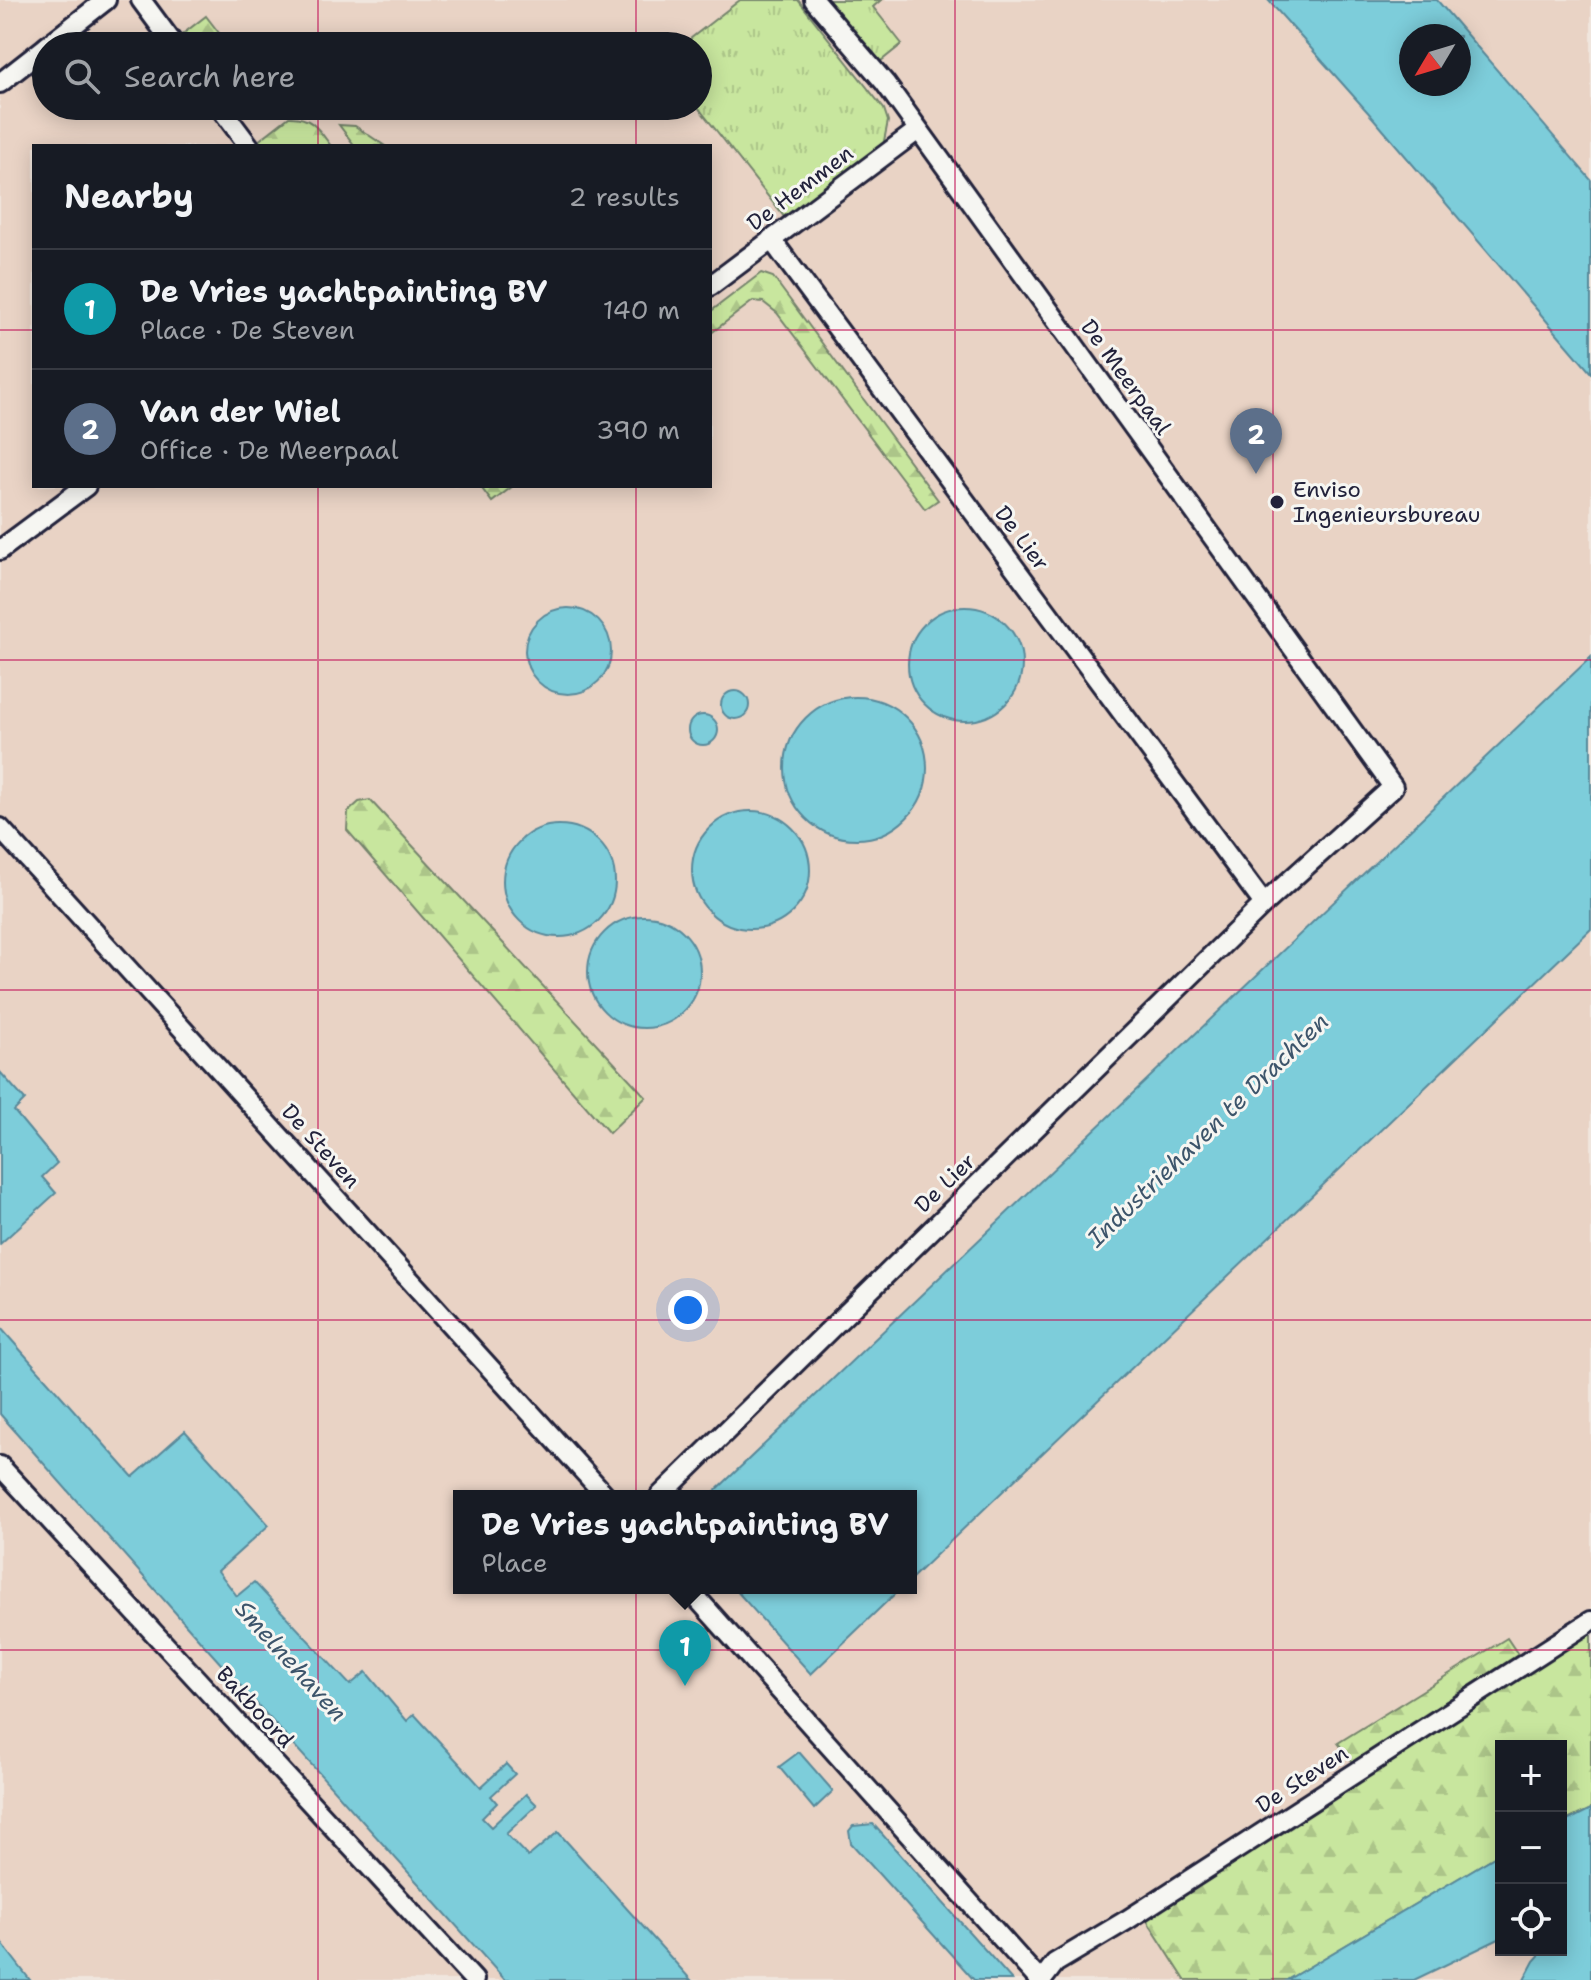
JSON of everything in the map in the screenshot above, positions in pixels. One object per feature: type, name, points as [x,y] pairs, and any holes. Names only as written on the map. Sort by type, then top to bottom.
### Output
[{"type":"street","points":[[65,32],[106,0]]},
{"type":"street","points":[[141,0],[165,32]]},
{"type":"street","name":"De Meerpaal","points":[[814,0],[885,83],[1393,787]]},
{"type":"street","points":[[0,83],[32,58]]},
{"type":"street","points":[[230,120],[248,144]]},
{"type":"street","name":"De Hemmen","points":[[712,284],[918,130]]},
{"type":"street","name":"De Lier","points":[[771,239],[1264,904]]},
{"type":"street","points":[[0,550],[83,488]]},
{"type":"street","name":"De Lier","points":[[666,1490],[1264,904],[1393,787]]},
{"type":"street","name":"De Steven","points":[[0,828],[601,1490]]},
{"type":"street","name":"Bakboord","points":[[0,1466],[474,1980]]},
{"type":"street","name":"De Steven","points":[[693,1594],[1041,1980],[1055,1963],[1140,1912],[1591,1621]]},
{"type":"shaded area","points":[[0,0],[1315,0],[1591,315],[1591,1943],[1555,1980],[0,1980]]},
{"type":"shaded area","points":[[1437,0],[1591,0],[1591,180],[1471,40],[1471,24],[1457,24]]},
{"type":"green space","points":[[740,0],[798,0],[884,109],[888,121],[883,146],[789,223],[708,120],[712,120],[712,32],[699,32]]},
{"type":"green space","points":[[824,0],[881,0],[873,7],[902,44],[876,65]]},
{"type":"green space","points":[[206,16],[218,32],[185,32]]},
{"type":"green space","points":[[285,120],[306,120],[319,130],[330,144],[258,144],[257,142]]},
{"type":"green space","points":[[339,125],[355,126],[382,144],[353,144]]},
{"type":"green space","points":[[761,273],[773,277],[938,500],[925,509],[777,313],[763,302],[753,301],[712,332],[712,310]]},
{"type":"green space","points":[[482,488],[510,488],[492,502]]},
{"type":"green space","points":[[370,800],[646,1097],[609,1133],[347,830],[348,812],[359,802]]},
{"type":"green space","points":[[1591,1631],[1591,1809],[1567,1820],[1567,1740],[1495,1740],[1495,1857],[1287,1980],[1185,1980],[1146,1919]]},
{"type":"green space","points":[[1507,1638],[1519,1656],[1353,1762],[1338,1743]]},
{"type":"water","points":[[1268,0],[1437,0],[1458,24],[1399,24],[1399,96],[1471,96],[1471,40],[1591,180],[1591,373]]},
{"type":"water","points":[[965,607],[987,611],[1006,623],[1018,642],[1022,664],[1018,686],[1006,705],[987,717],[965,721],[943,717],[924,705],[912,686],[908,664],[912,642],[924,623],[943,611]]},
{"type":"water","points":[[568,608],[584,612],[598,621],[607,635],[611,651],[607,667],[598,681],[584,690],[568,694],[552,690],[538,681],[529,667],[525,651],[529,635],[538,621],[552,612]]},
{"type":"water","name":"Industriehaven te Drachten","points":[[1591,657],[1591,929],[917,1573],[917,1490],[716,1490]]},
{"type":"water","points":[[735,691],[745,695],[749,705],[745,715],[735,719],[725,715],[721,705],[725,695]]},
{"type":"water","points":[[856,697],[883,703],[906,718],[921,741],[927,768],[921,795],[906,818],[883,833],[856,839],[829,833],[806,818],[791,795],[785,768],[791,741],[806,718],[829,703]]},
{"type":"water","points":[[703,715],[709,716],[717,724],[717,736],[709,744],[703,745],[697,744],[689,736],[688,730],[689,724],[697,716]]},
{"type":"water","points":[[751,811],[774,815],[793,828],[806,847],[810,870],[806,893],[793,912],[774,925],[751,929],[728,925],[709,912],[696,893],[692,870],[696,847],[709,828],[728,815]]},
{"type":"water","points":[[559,825],[580,830],[598,842],[610,860],[615,881],[610,902],[598,920],[580,932],[559,937],[538,932],[520,920],[508,902],[503,881],[508,860],[520,842],[538,830]]},
{"type":"water","points":[[644,916],[665,921],[683,933],[695,951],[700,972],[695,993],[683,1011],[665,1023],[644,1028],[623,1023],[605,1011],[593,993],[588,972],[593,951],[605,933],[623,921]]},
{"type":"water","points":[[0,1072],[25,1100],[14,1111],[57,1163],[42,1177],[56,1193],[0,1244]]},
{"type":"water","name":"Smelnehaven","points":[[0,1327],[133,1477],[185,1431],[269,1525],[218,1571],[237,1596],[254,1582],[350,1685],[366,1672],[407,1721],[414,1714],[481,1787],[506,1764],[515,1774],[491,1796],[497,1803],[482,1818],[491,1827],[526,1794],[537,1805],[506,1834],[528,1857],[558,1832],[691,1980],[505,1980],[0,1414]]},
{"type":"water","points":[[739,1594],[895,1594],[811,1674]]},
{"type":"water","points":[[799,1752],[833,1791],[814,1809],[779,1767]]},
{"type":"water","points":[[1591,1809],[1591,1980],[1524,1980],[1539,1956],[1567,1956],[1567,1821]]},
{"type":"water","points":[[873,1824],[1012,1980],[974,1980],[851,1843],[849,1831],[853,1826]]},
{"type":"water","points":[[1495,1857],[1495,1941],[1414,1980],[1287,1980]]},
{"type":"water","points":[[0,1941],[30,1980],[0,1980]]},
{"type":"place","name":"Van der Wiel","points":[[1256,474]]},
{"type":"place","name":"Enviso Ingenieursbureau","points":[[1277,502]]},
{"type":"place","name":"De Vries yachtpainting BV","points":[[685,1686]]}]
